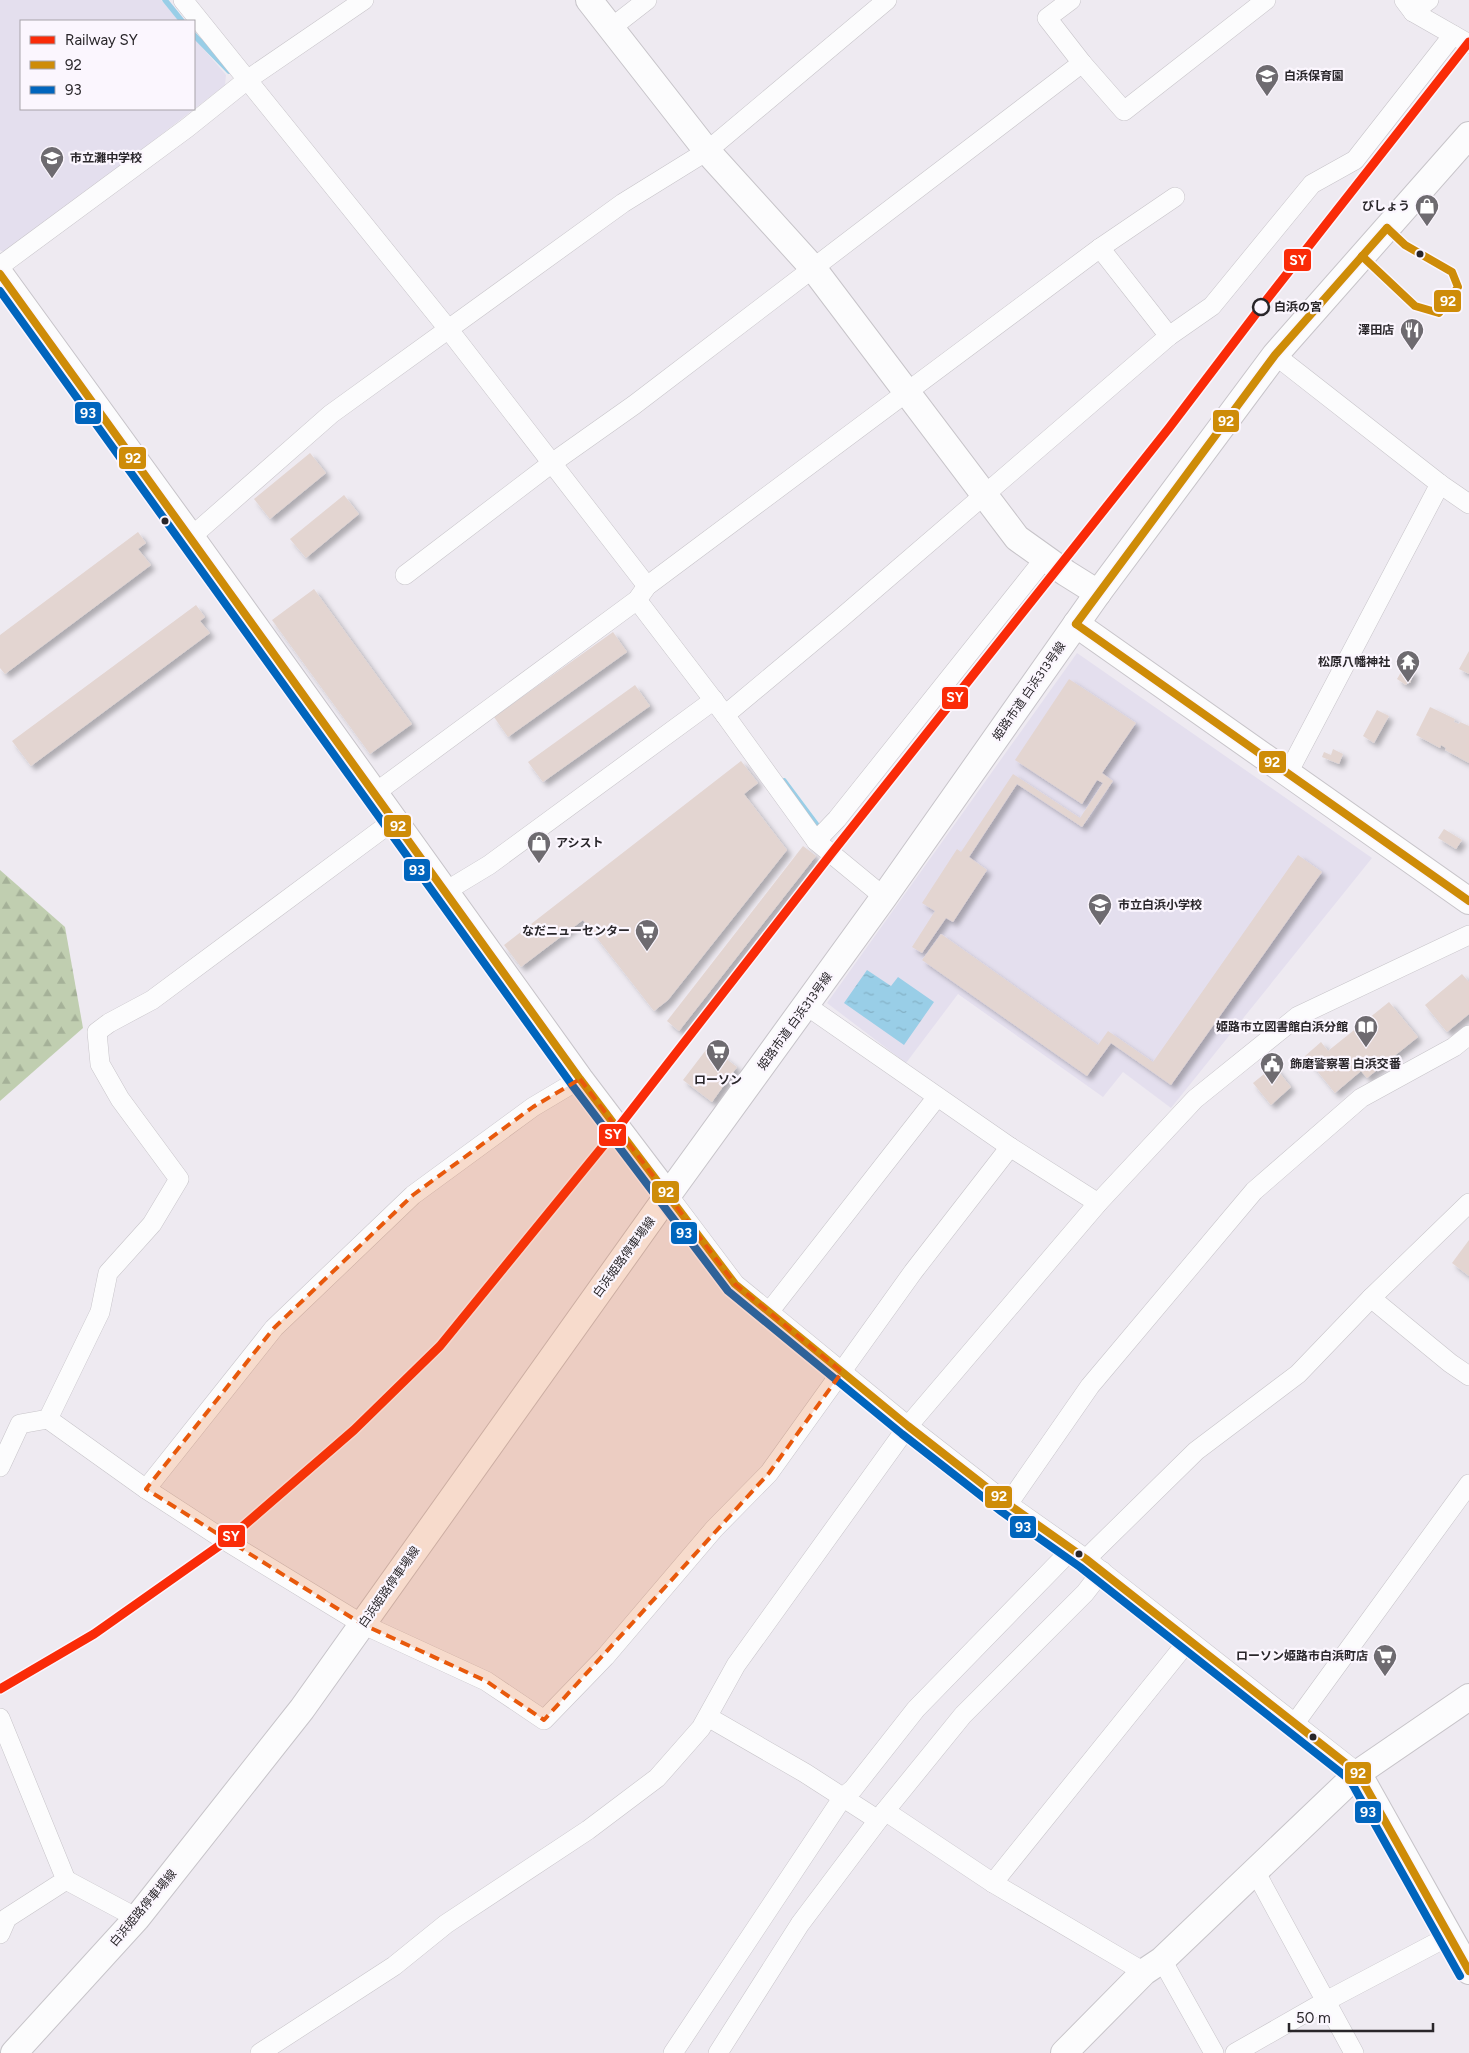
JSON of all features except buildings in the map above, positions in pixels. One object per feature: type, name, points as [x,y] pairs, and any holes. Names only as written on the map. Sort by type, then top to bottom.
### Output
[{"type":"street","points":[[183,0],[241,85],[449,330],[552,463],[714,700],[816,841],[884,897]]},
{"type":"street","points":[[0,266],[241,85],[364,0]]},
{"type":"street","points":[[589,0],[707,151],[813,268],[1017,538],[1098,593]]},
{"type":"street","points":[[611,28],[647,0]]},
{"type":"street","points":[[191,537],[331,414],[623,203],[707,151],[887,0]]},
{"type":"street","points":[[1071,0],[1047,18],[1082,63],[1124,110],[1266,0]]},
{"type":"street","points":[[1409,6],[1429,0]]},
{"type":"street","points":[[725,715],[984,496],[1169,336],[1212,306],[1312,184],[1355,160],[1461,39],[1409,6]]},
{"type":"street","points":[[405,576],[552,463],[634,405],[1082,63]]},
{"type":"street","name":"姫路市道 白浜313号線","points":[[668,1195],[807,1006],[1098,593],[1275,356],[1469,135]]},
{"type":"street","points":[[374,793],[1100,248],[1175,197]]},
{"type":"street","points":[[1100,248],[1169,336]]},
{"type":"street","points":[[0,274],[580,1079],[735,1284],[908,1426],[1008,1504],[1102,1571],[1188,1641],[1358,1773],[1469,1971]]},
{"type":"street","points":[[1275,356],[1440,484],[1469,504]]},
{"type":"street","points":[[1288,773],[1440,484]]},
{"type":"street","points":[[816,841],[837,819],[1045,558]]},
{"type":"street","points":[[1076,624],[1469,901]]},
{"type":"street","points":[[446,891],[489,865],[714,700]]},
{"type":"street","points":[[48,1420],[100,1312],[108,1273],[152,1224],[179,1179],[120,1099],[100,1064],[97,1032],[109,1023],[152,1000],[393,821]]},
{"type":"street","points":[[260,2053],[394,1966],[446,1924],[588,1830],[657,1778],[701,1728],[736,1664],[908,1426],[1098,1203],[1195,1099],[1298,1016],[1469,935]]},
{"type":"street","points":[[807,1006],[1010,1147],[1098,1203]]},
{"type":"street","points":[[1008,1504],[1090,1386],[1254,1191],[1361,1098],[1454,1047],[1469,1035]]},
{"type":"street","points":[[146,1489],[274,1328],[412,1195],[533,1107],[580,1079]]},
{"type":"street","points":[[769,1312],[937,1097]]},
{"type":"street","points":[[0,1467],[20,1424],[48,1420],[146,1489],[226,1541],[362,1624],[486,1681],[544,1720],[604,1657],[714,1529],[769,1473],[913,1272],[1010,1147]]},
{"type":"street","name":"白浜姫路停車場線","points":[[14,2053],[137,1918],[302,1709],[668,1195]]},
{"type":"street","points":[[673,2053],[843,1797],[853,1789],[916,1708],[1079,1554],[1196,1451],[1298,1374],[1371,1298],[1469,1203]]},
{"type":"street","points":[[1371,1298],[1450,1363],[1469,1376]]},
{"type":"street","points":[[1295,1723],[1469,1484]]},
{"type":"street","points":[[718,2053],[800,1924],[881,1815],[964,1715],[1085,1593],[1102,1571]]},
{"type":"street","points":[[992,1883],[1188,1641]]},
{"type":"street","points":[[1064,2053],[1153,1966],[1358,1773],[1469,1697]]},
{"type":"street","points":[[708,1717],[843,1797],[881,1815],[992,1883],[1153,1966],[1207,2050]]},
{"type":"street","points":[[0,1718],[66,1880],[137,1918]]},
{"type":"street","points":[[1255,1870],[1354,2053]]},
{"type":"street","points":[[0,1934],[7,1918],[66,1880]]},
{"type":"street","points":[[1235,2053],[1326,2001],[1449,1936]]},
{"type":"highlighted area","points":[[580,1079],[735,1284],[842,1372],[769,1473],[544,1720],[486,1681],[362,1624],[146,1489],[274,1328],[413,1195],[533,1107]]},
{"type":"shaded area","name":"市立灘中学校","points":[[0,0],[161,0],[178,20],[20,20],[20,110],[193,110],[7,254],[0,250]]},
{"type":"shaded area","name":"市立灘中学校","points":[[195,39],[226,75],[225,85],[195,108]]},
{"type":"shaded area","name":"市立白浜小学校","points":[[1077,653],[1372,858],[1171,1108],[1123,1072],[1103,1097],[958,994],[906,1063],[827,1003]]},
{"type":"green space","points":[[0,870],[65,927],[83,1028],[0,1101]]},
{"type":"water","points":[[867,970],[891,986],[898,977],[934,1002],[904,1045],[844,1003]]},
{"type":"waterway","points":[[165,0],[181,20]]},
{"type":"waterway","points":[[195,36],[229,71]]},
{"type":"waterway","points":[[784,781],[819,828]]},
{"type":"rail line","name":"SY","points":[[0,1689],[94,1634],[226,1541],[354,1430],[440,1346],[617,1129],[831,854],[1169,428],[1261,307],[1469,42]]},
{"type":"transit line","name":"92","points":[[1362,256],[1415,306],[1439,313],[1458,287],[1452,272],[1405,245],[1387,228]]},
{"type":"transit line","name":"92","points":[[1076,624],[1275,355],[1387,228]]},
{"type":"transit line","name":"92","points":[[0,274],[580,1079],[735,1284],[908,1426],[1008,1504],[1086,1559],[1358,1773],[1469,1971]]},
{"type":"transit line","name":"93","points":[[0,291],[572,1085],[728,1291],[902,1434],[1002,1512],[1080,1567],[1350,1780],[1460,1976]]},
{"type":"transit line","name":"92","points":[[1076,624],[1469,901]]},
{"type":"place","name":"白浜保育園","points":[[1267,97]]},
{"type":"place","name":"市立灘中学校","points":[[52,179]]},
{"type":"place","name":"びしょう","points":[[1427,227]]},
{"type":"place","name":"白浜の宮","points":[[1261,307]]},
{"type":"place","name":"澤田店","points":[[1412,351]]},
{"type":"place","name":"松原八幡神社","points":[[1408,683]]},
{"type":"place","name":"アシスト","points":[[539,864]]},
{"type":"place","name":"市立白浜小学校","points":[[1100,926]]},
{"type":"place","name":"なだニューセンター","points":[[647,952]]},
{"type":"place","name":"姫路市立図書館白浜分館","points":[[1366,1048]]},
{"type":"place","name":"ローソン","points":[[718,1072]]},
{"type":"place","name":"飾磨警察署 白浜交番","points":[[1272,1085]]},
{"type":"place","name":"ローソン姫路市白浜町店","points":[[1385,1677]]}]
